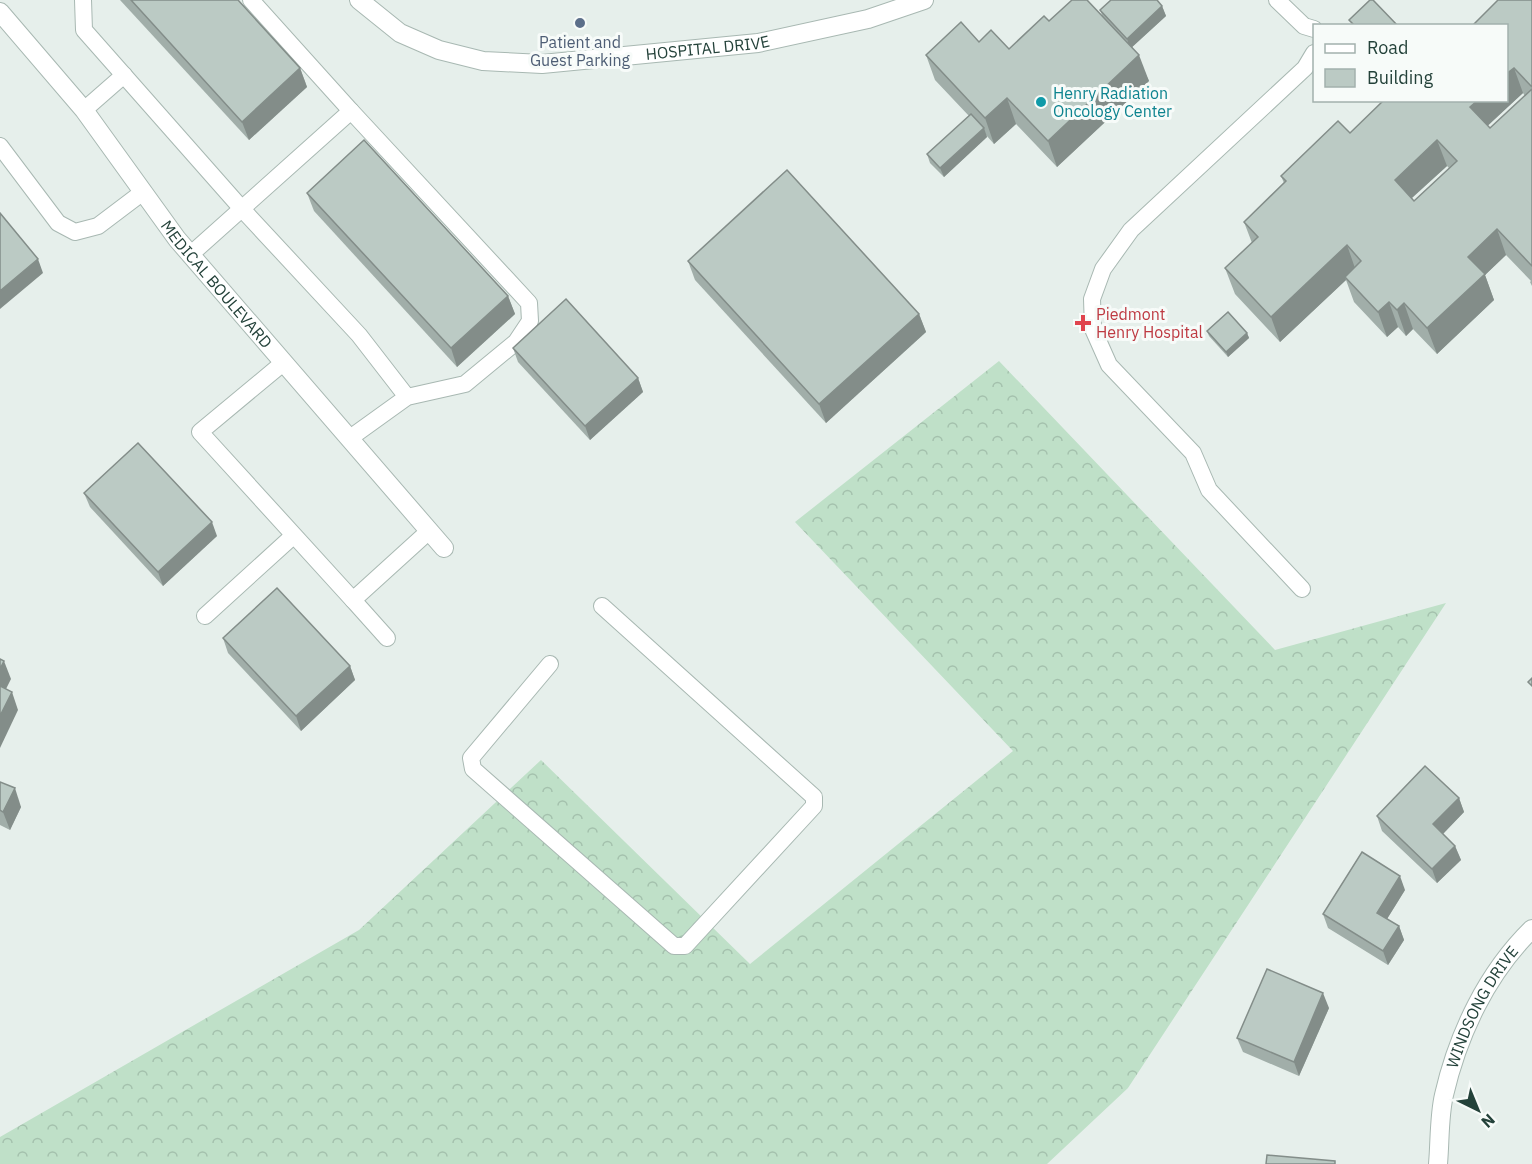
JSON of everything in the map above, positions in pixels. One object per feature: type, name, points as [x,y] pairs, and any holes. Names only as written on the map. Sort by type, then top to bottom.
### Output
[{"type":"street","name":"HOSPITAL DRIVE","points":[[359,0],[400,33],[439,51],[483,61],[542,64],[758,43],[813,33],[882,7],[924,0]]},
{"type":"street","name":"MEDICAL BOULEVARD","points":[[0,12],[84,110],[190,255],[444,548]]},
{"type":"street","name":"WINDSONG DRIVE","points":[[1438,1164],[1443,1096],[1469,1016],[1513,948],[1532,929]]},
{"type":"lane","points":[[83,0],[84,30],[242,209],[359,335],[407,397]]},
{"type":"lane","points":[[251,0],[529,303],[530,321],[516,342],[465,384],[407,397],[350,438]]},
{"type":"lane","points":[[1277,0],[1304,26],[1313,29]]},
{"type":"lane","points":[[1302,589],[1209,490],[1193,453],[1109,365],[1093,329],[1092,299],[1103,269],[1131,230],[1305,68],[1313,55]]},
{"type":"lane","points":[[84,110],[124,75]]},
{"type":"lane","points":[[190,255],[351,111]]},
{"type":"lane","points":[[0,146],[58,223],[75,232],[98,226],[143,192]]},
{"type":"lane","points":[[283,363],[200,432],[387,638]]},
{"type":"lane","points":[[353,600],[429,531]]},
{"type":"lane","points":[[205,616],[293,536]]},
{"type":"lane","points":[[550,664],[471,758],[473,769],[674,946],[685,946],[814,806],[814,797],[602,606]]},
{"type":"green space","points":[[999,361],[1275,650],[1446,603],[1128,1088],[1047,1164],[0,1164],[0,1137],[359,930],[541,760],[750,964],[1013,751],[795,522]]},
{"type":"building","points":[[131,0],[238,0],[300,68],[242,122]]},
{"type":"building","name":"Henry Radiation Oncology Center","points":[[1072,0],[1087,0],[1139,55],[1048,141],[1007,98],[985,118],[926,55],[961,22],[979,42],[991,30],[1009,49],[1044,16],[1049,21]]},
{"type":"building","points":[[1111,0],[1157,0],[1162,6],[1127,39],[1100,10]]},
{"type":"building","points":[[1370,0],[1373,0],[1396,24],[1353,24],[1349,20]]},
{"type":"building","points":[[1498,0],[1532,0],[1532,87],[1514,68],[1508,72],[1508,24],[1474,24]]},
{"type":"building","points":[[1532,89],[1532,266],[1497,229],[1468,257],[1485,274],[1427,328],[1404,303],[1397,310],[1389,302],[1378,312],[1345,277],[1361,261],[1347,245],[1271,317],[1225,268],[1258,237],[1244,222],[1286,181],[1281,176],[1338,121],[1350,133],[1382,102],[1476,102],[1470,107],[1490,128]],"holes":[[[1437,140],[1457,161],[1414,201],[1395,180]]]},
{"type":"building","points":[[971,114],[984,128],[940,168],[927,154]]},
{"type":"building","points":[[364,140],[508,296],[451,348],[307,193]]},
{"type":"building","points":[[787,170],[919,314],[819,404],[688,261]]},
{"type":"building","points":[[0,213],[38,259],[0,291]]},
{"type":"building","points":[[566,299],[638,378],[585,426],[513,348]]},
{"type":"building","points":[[1228,312],[1247,333],[1226,352],[1207,331]]},
{"type":"building","points":[[138,443],[212,522],[158,572],[84,493]]},
{"type":"building","points":[[277,588],[350,666],[296,716],[223,638]]},
{"type":"building","points":[[0,686],[12,692],[0,716]]},
{"type":"building","points":[[1425,766],[1459,798],[1433,824],[1455,846],[1432,869],[1377,816]]},
{"type":"building","points":[[0,782],[15,788],[3,812],[0,810]]},
{"type":"building","points":[[1362,852],[1400,876],[1377,913],[1399,926],[1383,951],[1323,914]]},
{"type":"building","points":[[1267,969],[1323,993],[1294,1062],[1237,1038]]},
{"type":"building","points":[[1267,1155],[1335,1161],[1335,1164],[1266,1164]]},
{"type":"place","name":"Patient and Guest Parking","points":[[580,23]]},
{"type":"place","name":"Henry Radiation Oncology Center","points":[[1041,102]]},
{"type":"place","name":"Piedmont Henry Hospital","points":[[1083,323]]}]
